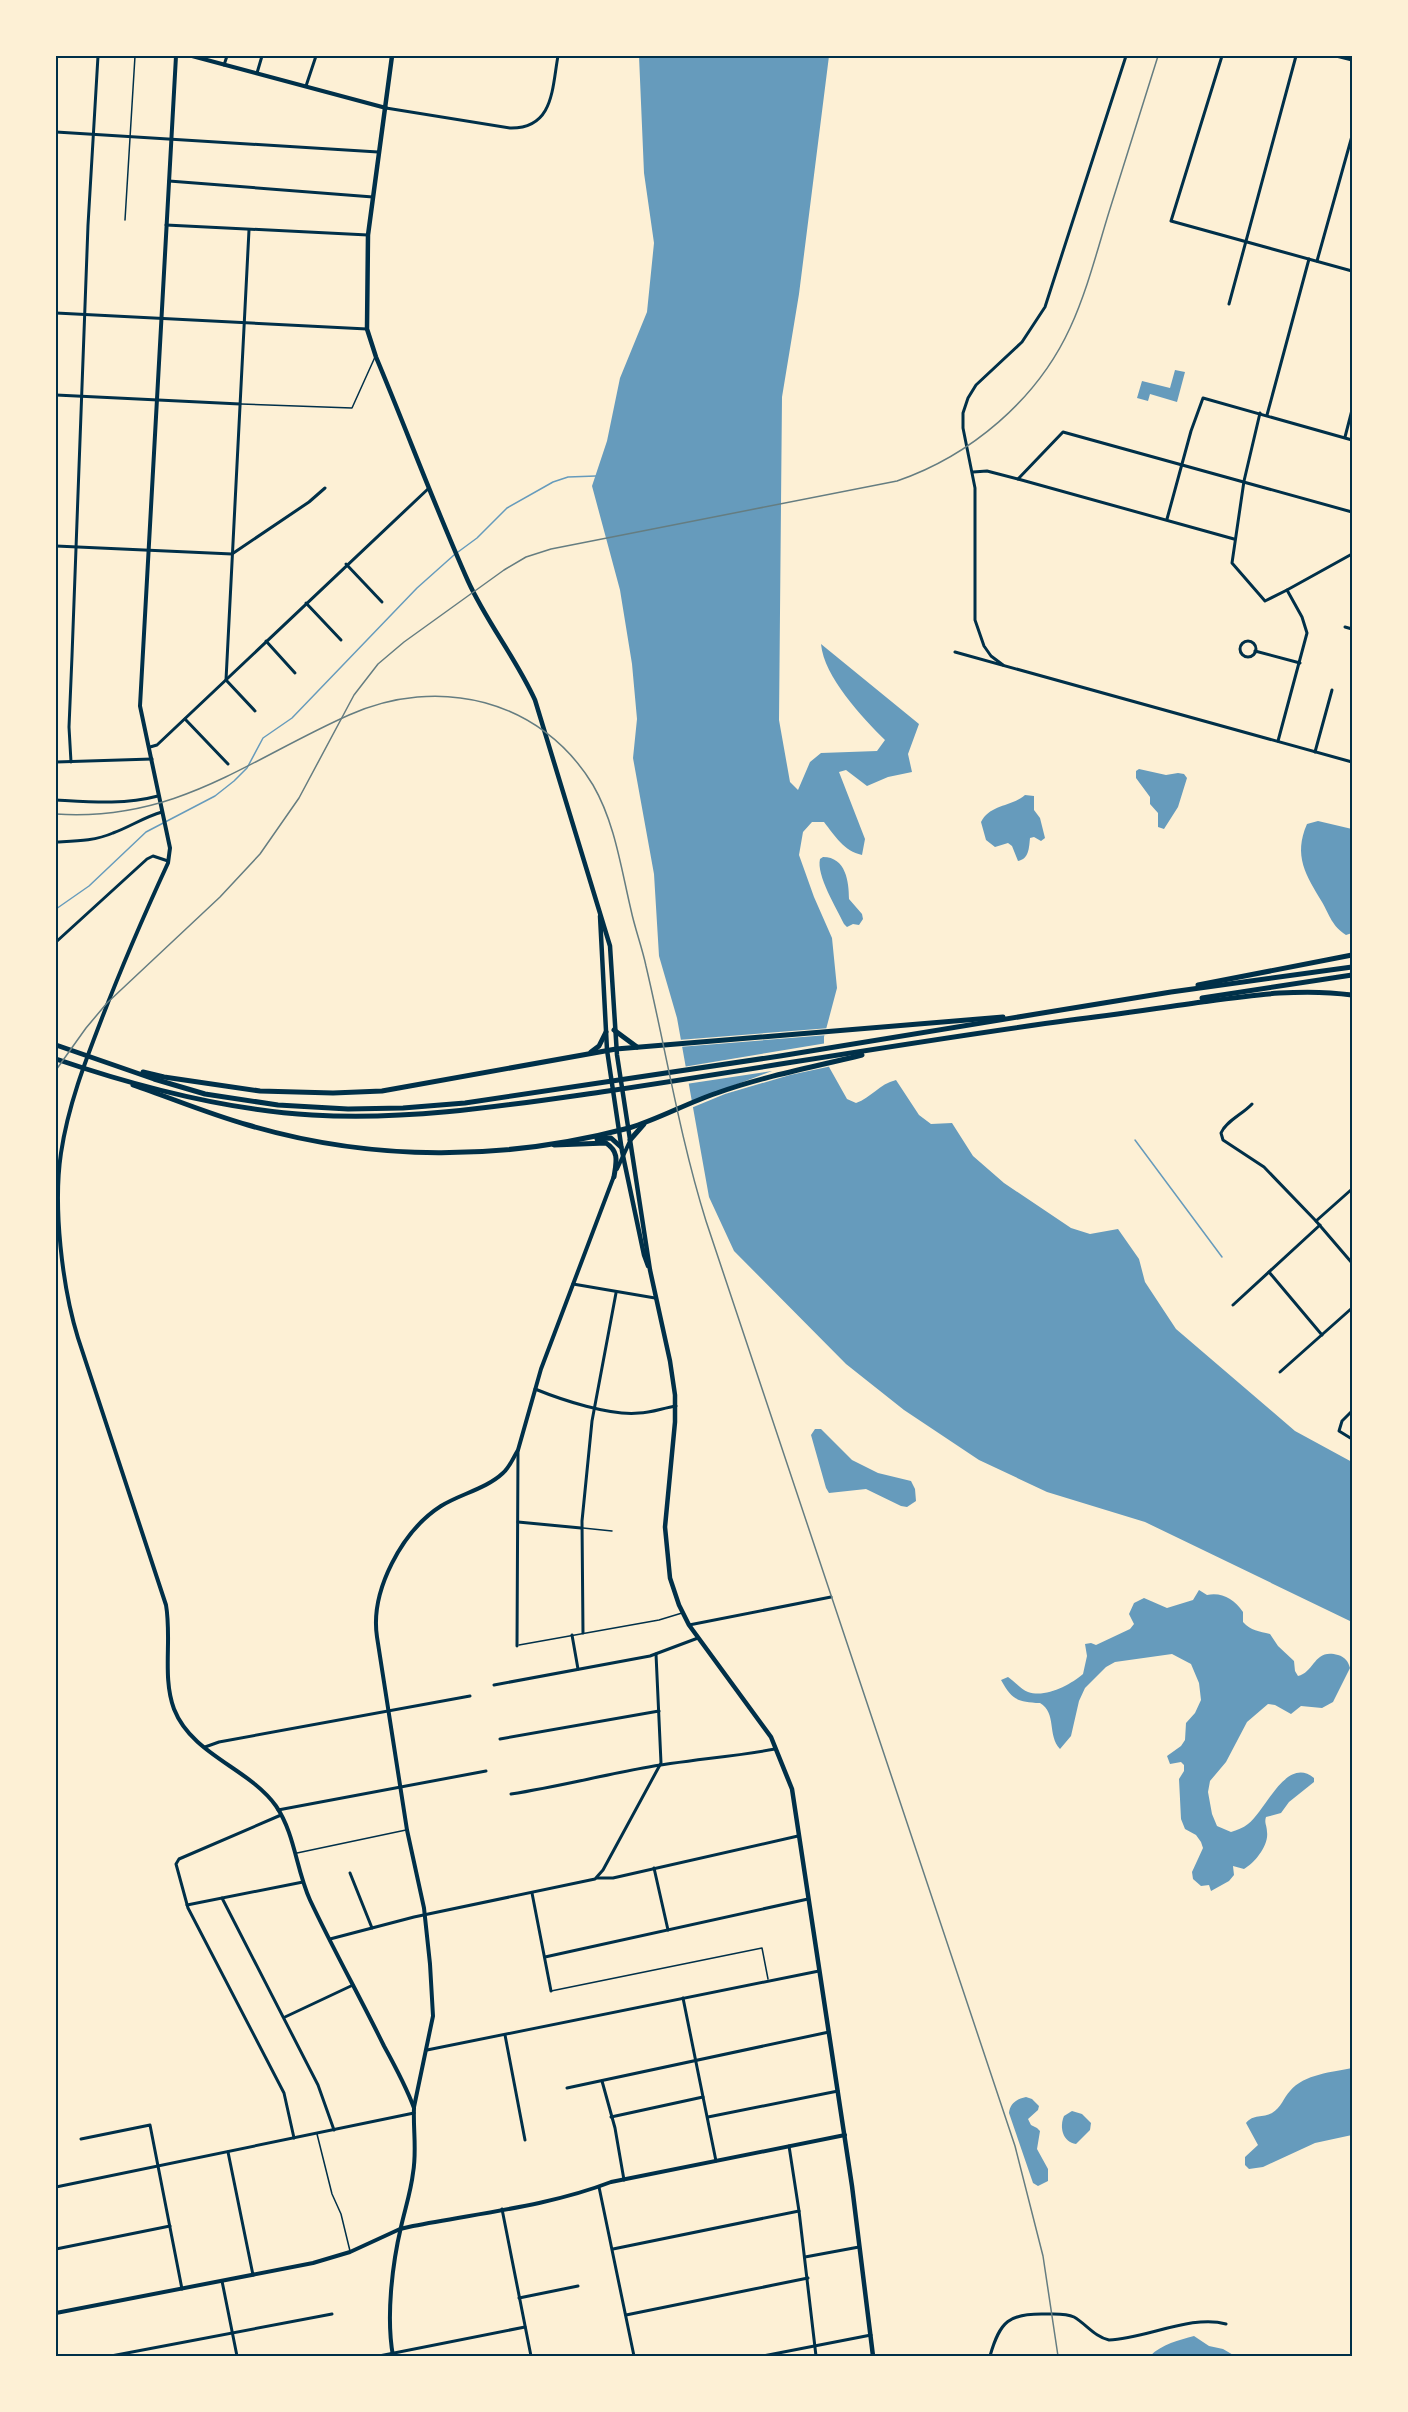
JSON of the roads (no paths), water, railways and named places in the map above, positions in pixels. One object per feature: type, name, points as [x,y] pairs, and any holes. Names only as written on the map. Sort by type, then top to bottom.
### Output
[{"type":"highway","points":[[56,1045],[205,1094],[278,1105],[325,1108],[403,1108],[465,1103],[1069,1011],[1353,955]]},
{"type":"highway","points":[[1171,992],[1353,967]]},
{"type":"highway","points":[[98,1073],[226,1106],[310,1115],[377,1117],[454,1112],[897,1047],[1353,975]]},
{"type":"highway","points":[[1071,1020],[1280,992],[1301,991],[1353,995]]},
{"type":"highway","points":[[103,1062],[164,1077],[260,1091],[333,1093],[382,1091],[607,1050],[927,1025],[1069,1011]]},
{"type":"highway","points":[[614,1030],[628,1042],[641,1047]]},
{"type":"highway","points":[[587,1054],[599,1046],[606,1032]]},
{"type":"highway","points":[[56,1059],[248,1125],[371,1150],[425,1154],[495,1152],[628,1128],[717,1093],[755,1081],[897,1047]]},
{"type":"highway","points":[[630,1140],[645,1123]]},
{"type":"highway","points":[[572,1139],[611,1138],[621,1147]]},
{"type":"highway","points":[[537,1146],[606,1143],[613,1148],[616,1157],[614,1177]]},
{"type":"main road","points":[[176,56],[140,706],[170,848],[168,861],[120,970],[83,1067],[64,1135],[58,1178],[64,1274],[70,1314],[166,1605],[171,1700],[183,1724],[205,1747],[258,1787],[281,1815],[296,1853],[303,1882],[414,2110]]},
{"type":"main road","points":[[192,56],[386,108]]},
{"type":"main road","points":[[392,56],[368,235],[367,329],[376,357],[463,567],[491,625],[523,674],[542,722],[610,946],[616,1049],[636,1188],[655,1298],[670,1361],[676,1406],[666,1503],[665,1545],[671,1580],[689,1625],[755,1713],[777,1749],[792,1789],[845,2135],[873,2356]]},
{"type":"main road","points":[[600,914],[607,1050],[622,1155],[644,1255],[650,1270]]},
{"type":"main road","points":[[393,2355],[392,2292],[400,2229],[413,2174],[416,2142],[414,2110],[434,2011],[425,1915],[407,1830],[375,1615],[379,1596],[398,1554],[421,1522],[440,1506],[496,1479],[509,1466],[518,1450],[534,1389],[622,1155],[630,1140]]},
{"type":"main road","points":[[56,2313],[322,2261],[350,2252],[400,2229],[586,2192],[624,2180],[845,2135]]},
{"type":"street","points":[[71,762],[70,711],[82,396],[98,56]]},
{"type":"street","points":[[224,65],[227,56]]},
{"type":"street","points":[[257,73],[262,56]]},
{"type":"street","points":[[306,86],[316,56]]},
{"type":"street","points":[[386,108],[510,128],[527,127],[539,120],[548,107],[558,56]]},
{"type":"street","points":[[1003,665],[991,656],[984,646],[975,620],[976,498],[963,428],[965,405],[971,391],[984,375],[1022,342],[1045,307],[1126,56]]},
{"type":"street","points":[[1222,56],[1171,221],[1353,271]]},
{"type":"street","points":[[1229,304],[1296,56]]},
{"type":"street","points":[[1336,56],[1353,60]]},
{"type":"street","points":[[56,132],[378,152]]},
{"type":"street","points":[[1317,261],[1353,136]]},
{"type":"street","points":[[169,182],[374,197]]},
{"type":"street","points":[[166,225],[368,235]]},
{"type":"street","points":[[249,230],[226,680],[255,711]]},
{"type":"street","points":[[1267,415],[1309,259]]},
{"type":"street","points":[[56,313],[367,329]]},
{"type":"street","points":[[56,395],[240,404]]},
{"type":"street","points":[[1167,519],[1203,398],[1353,440]]},
{"type":"street","points":[[1345,438],[1353,410]]},
{"type":"street","points":[[1260,413],[1244,481],[1232,563],[1264,601],[1353,554]]},
{"type":"street","points":[[1018,479],[1063,432],[1353,512]]},
{"type":"street","points":[[973,472],[987,471],[1234,539]]},
{"type":"street","points":[[150,747],[157,746],[346,564],[430,487]]},
{"type":"street","points":[[56,546],[232,554],[315,498],[325,488]]},
{"type":"street","points":[[346,564],[381,602]]},
{"type":"street","points":[[1278,741],[1307,633],[1302,616],[1287,590]]},
{"type":"street","points":[[306,603],[341,640]]},
{"type":"street","points":[[1345,627],[1353,629]]},
{"type":"street","points":[[266,641],[295,673]]},
{"type":"street","points":[[1243,642],[1251,642],[1255,651],[1246,656],[1240,651],[1240,646],[1243,642]]},
{"type":"street","points":[[1255,651],[1300,663]]},
{"type":"street","points":[[956,652],[1353,762]]},
{"type":"street","points":[[1315,752],[1332,690]]},
{"type":"street","points":[[185,719],[228,764]]},
{"type":"street","points":[[56,762],[152,759]]},
{"type":"street","points":[[56,800],[112,803],[140,801],[160,795]]},
{"type":"street","points":[[56,842],[100,837],[129,826],[145,816],[164,814]]},
{"type":"street","points":[[56,942],[147,859],[153,856],[168,861]]},
{"type":"street","points":[[1252,1104],[1244,1113],[1225,1126],[1221,1137],[1226,1143],[1264,1167],[1353,1263]]},
{"type":"street","points":[[1316,1221],[1353,1189]]},
{"type":"street","points":[[1233,1305],[1320,1226]]},
{"type":"street","points":[[1268,1272],[1322,1335]]},
{"type":"street","points":[[573,1284],[615,1293],[655,1298]]},
{"type":"street","points":[[583,1633],[582,1528],[594,1407],[615,1293]]},
{"type":"street","points":[[1280,1372],[1353,1308]]},
{"type":"street","points":[[534,1389],[563,1401],[636,1414],[676,1406]]},
{"type":"street","points":[[1353,1411],[1342,1421],[1339,1431],[1353,1439]]},
{"type":"street","points":[[518,1450],[518,1646]]},
{"type":"street","points":[[518,1522],[582,1528]]},
{"type":"street","points":[[689,1625],[831,1597]]},
{"type":"street","points":[[572,1635],[578,1669]]},
{"type":"street","points":[[494,1685],[656,1654],[698,1638]]},
{"type":"street","points":[[597,1878],[661,1765],[656,1654]]},
{"type":"street","points":[[205,1747],[219,1742],[470,1696]]},
{"type":"street","points":[[500,1739],[659,1711]]},
{"type":"street","points":[[512,1794],[661,1765],[722,1755],[749,1755],[777,1749]]},
{"type":"street","points":[[278,1810],[486,1771]]},
{"type":"street","points":[[281,1815],[176,1861],[187,1905],[284,2093],[294,2138]]},
{"type":"street","points":[[330,1940],[425,1915],[590,1882],[597,1878],[613,1878],[800,1835]]},
{"type":"street","points":[[654,1868],[668,1930]]},
{"type":"street","points":[[350,1873],[372,1929]]},
{"type":"street","points":[[187,1905],[303,1882]]},
{"type":"street","points":[[532,1893],[551,1991]]},
{"type":"street","points":[[222,1898],[318,2085],[334,2130]]},
{"type":"street","points":[[545,1958],[809,1898]]},
{"type":"street","points":[[427,2050],[820,1970]]},
{"type":"street","points":[[285,2017],[354,1985]]},
{"type":"street","points":[[683,1998],[716,2161]]},
{"type":"street","points":[[567,2088],[830,2032]]},
{"type":"street","points":[[505,2035],[525,2140]]},
{"type":"street","points":[[602,2081],[624,2180]]},
{"type":"street","points":[[707,2117],[838,2091]]},
{"type":"street","points":[[611,2117],[703,2097]]},
{"type":"street","points":[[56,2187],[334,2130],[414,2110]]},
{"type":"street","points":[[81,2139],[150,2125],[182,2289]]},
{"type":"street","points":[[789,2146],[816,2356]]},
{"type":"street","points":[[228,2152],[253,2275]]},
{"type":"street","points":[[599,2187],[634,2356]]},
{"type":"street","points":[[502,2209],[531,2356]]},
{"type":"street","points":[[613,2250],[799,2211]]},
{"type":"street","points":[[56,2249],[170,2226]]},
{"type":"street","points":[[805,2257],[861,2247]]},
{"type":"street","points":[[626,2315],[807,2278]]},
{"type":"street","points":[[222,2281],[237,2356]]},
{"type":"street","points":[[519,2298],[578,2286]]},
{"type":"street","points":[[111,2356],[332,2314]]},
{"type":"street","points":[[990,2356],[1000,2328],[1014,2317],[1027,2314],[1069,2315],[1099,2336],[1109,2340],[1199,2323],[1226,2324]]},
{"type":"street","points":[[378,2356],[393,2355],[525,2327]]},
{"type":"street","points":[[763,2356],[871,2335]]},
{"type":"lane","points":[[125,220],[135,56]]},
{"type":"lane","points":[[240,404],[352,408],[376,357]]},
{"type":"lane","points":[[582,1528],[612,1531]]},
{"type":"lane","points":[[518,1646],[659,1620],[683,1613]]},
{"type":"lane","points":[[296,1853],[407,1830]]},
{"type":"lane","points":[[551,1991],[762,1948],[768,1980]]},
{"type":"lane","points":[[317,2133],[332,2194],[341,2214],[350,2252]]},
{"type":"water","points":[[639,56],[829,56],[799,294],[782,397],[779,720],[790,782],[798,790],[810,762],[821,753],[877,751],[885,740],[855,708],[837,683],[829,670],[821,644],[919,724],[908,754],[912,772],[888,777],[867,786],[846,770],[839,772],[865,839],[862,855],[845,846],[824,822],[812,822],[803,832],[799,855],[832,938],[837,988],[824,1037],[824,1058],[847,1099],[856,1103],[896,1080],[919,1115],[931,1124],[952,1123],[973,1156],[1004,1183],[1071,1228],[1090,1234],[1118,1229],[1139,1259],[1145,1282],[1176,1329],[1295,1431],[1352,1462],[1352,1622],[1145,1522],[1047,1492],[979,1460],[904,1410],[846,1364],[734,1251],[709,1197],[677,1018],[659,956],[654,874],[633,758],[637,719],[632,664],[620,590],[592,486],[607,441],[620,378],[647,312],[654,243],[644,173]]},
{"type":"water","points":[[1175,370],[1185,372],[1177,402],[1150,394],[1148,401],[1137,398],[1142,381],[1170,388]]},
{"type":"water","points":[[1139,769],[1166,775],[1184,774],[1187,778],[1178,807],[1164,829],[1158,827],[1158,813],[1150,804],[1150,797],[1136,778],[1136,771]]},
{"type":"water","points":[[1025,795],[1034,796],[1034,810],[1040,818],[1045,838],[1041,841],[1034,837],[1030,838],[1026,855],[1018,861],[1012,846],[1008,843],[995,847],[986,840],[981,822],[990,812]]},
{"type":"water","points":[[1318,821],[1352,829],[1352,933],[1346,935],[1337,928],[1332,920],[1303,865],[1301,846],[1303,835],[1307,824]]},
{"type":"water","points":[[823,857],[837,861],[845,872],[849,899],[862,914],[863,919],[859,925],[853,924],[847,927],[844,924],[821,874],[820,859]]},
{"type":"water","points":[[815,1429],[821,1429],[852,1460],[878,1473],[911,1481],[915,1489],[916,1501],[907,1507],[901,1506],[866,1489],[829,1493],[811,1435]]},
{"type":"water","points":[[1199,1590],[1207,1595],[1223,1596],[1236,1603],[1243,1612],[1243,1622],[1255,1630],[1270,1634],[1278,1646],[1294,1661],[1298,1676],[1304,1674],[1319,1658],[1330,1654],[1344,1658],[1350,1668],[1333,1702],[1322,1708],[1301,1706],[1291,1714],[1275,1705],[1268,1704],[1247,1722],[1226,1762],[1210,1781],[1208,1792],[1212,1814],[1217,1826],[1231,1832],[1244,1827],[1255,1818],[1285,1779],[1294,1774],[1304,1773],[1314,1778],[1314,1782],[1289,1802],[1281,1813],[1266,1817],[1266,1842],[1257,1858],[1244,1869],[1233,1866],[1234,1875],[1229,1881],[1211,1891],[1209,1885],[1201,1886],[1193,1879],[1192,1872],[1203,1848],[1196,1835],[1185,1829],[1181,1819],[1179,1779],[1184,1771],[1184,1765],[1181,1762],[1170,1764],[1167,1756],[1181,1746],[1185,1740],[1186,1723],[1195,1713],[1201,1700],[1199,1683],[1191,1664],[1172,1654],[1115,1662],[1106,1667],[1085,1688],[1079,1701],[1071,1736],[1060,1749],[1045,1707],[1040,1703],[1016,1699],[1001,1680],[1008,1677],[1026,1691],[1035,1693],[1050,1692],[1065,1686],[1083,1674],[1087,1656],[1085,1644],[1096,1645],[1130,1629],[1134,1624],[1129,1614],[1134,1603],[1144,1598],[1167,1608],[1193,1600]]},
{"type":"water","points":[[1352,2068],[1352,2135],[1315,2143],[1263,2167],[1249,2169],[1245,2165],[1245,2157],[1258,2145],[1246,2123],[1249,2120],[1275,2111],[1290,2091],[1303,2081],[1311,2077]]},
{"type":"water","points":[[1026,2097],[1039,2106],[1038,2110],[1028,2119],[1031,2125],[1040,2131],[1037,2149],[1048,2169],[1048,2181],[1038,2186],[1033,2183],[1009,2113],[1014,2102]]},
{"type":"water","points":[[1072,2111],[1082,2114],[1091,2123],[1090,2130],[1076,2144],[1065,2137],[1062,2130],[1064,2116]]},
{"type":"water","points":[[1194,2336],[1209,2346],[1223,2349],[1235,2356],[1150,2356],[1165,2345]]},
{"type":"waterway","points":[[458,552],[477,538],[507,508],[553,482],[568,477],[596,476]]},
{"type":"waterway","points":[[56,909],[89,886],[146,832],[215,796],[234,781],[247,768],[263,738],[292,718],[417,588],[454,555]]},
{"type":"waterway","points":[[1135,1140],[1222,1257]]},
{"type":"railway","points":[[56,1070],[107,1003],[220,897],[260,854],[299,798],[354,695],[378,664],[404,642],[504,570],[526,557],[551,549],[897,481],[950,457],[975,441],[998,422],[1039,379],[1070,328],[1082,300],[1158,56]]},
{"type":"railway","points":[[56,814],[99,814],[138,808],[174,798],[243,769],[349,715],[383,703],[417,697],[452,697],[485,703],[516,715],[545,732],[571,756],[593,785],[607,815],[616,846],[646,966],[681,1126],[706,1221],[1015,2146],[1043,2256],[1058,2356]]}]
